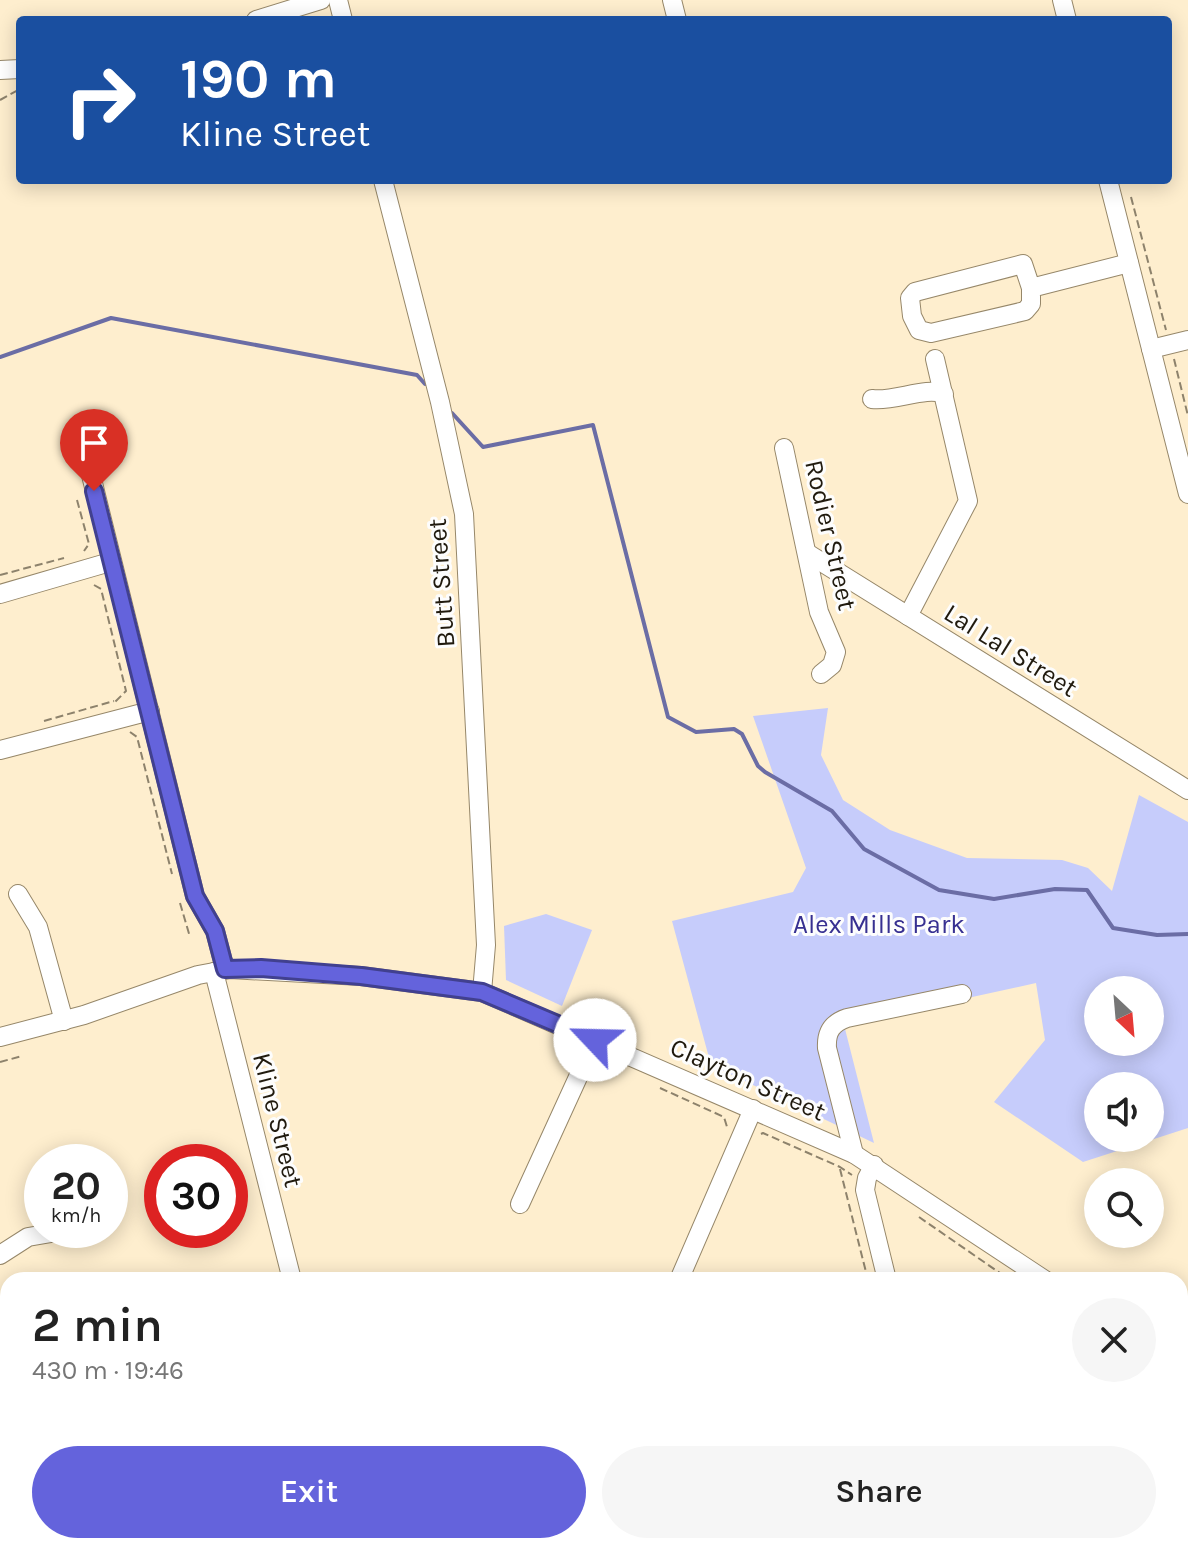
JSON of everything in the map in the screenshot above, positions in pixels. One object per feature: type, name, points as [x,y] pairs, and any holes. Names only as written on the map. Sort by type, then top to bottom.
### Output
[{"type":"street","points":[[269,16],[321,0]]},
{"type":"street","name":"Butt Street","points":[[384,184],[440,402],[464,514],[486,945],[482,992]]},
{"type":"street","points":[[1109,184],[1188,494]]},
{"type":"street","points":[[1031,288],[1129,263]]},
{"type":"street","points":[[1023,264],[1031,288],[1032,302],[1028,309],[968,325],[926,333],[919,330],[912,316],[910,298],[915,292],[1023,264]]},
{"type":"street","points":[[1151,349],[1179,343]]},
{"type":"street","points":[[908,616],[968,501],[935,359]]},
{"type":"street","points":[[872,399],[893,400],[933,391],[944,394]]},
{"type":"street","name":"Rodier Street","points":[[784,448],[820,616],[836,652],[832,665],[821,674]]},
{"type":"street","name":"Kline Street","points":[[89,467],[110,562],[195,896],[215,931],[219,971],[290,1272]]},
{"type":"street","name":"Lal Lal Street","points":[[807,553],[1188,790]]},
{"type":"street","points":[[0,594],[110,562]]},
{"type":"street","points":[[0,750],[150,711]]},
{"type":"street","points":[[18,894],[40,931],[64,1021]]},
{"type":"street","name":"Clayton Street","points":[[0,1037],[64,1021],[219,971],[261,968],[361,976],[482,992],[854,1154],[1033,1272]]},
{"type":"street","points":[[854,1154],[827,1048],[828,1032],[842,1019],[962,994]]},
{"type":"street","points":[[520,1204],[595,1040]]},
{"type":"street","points":[[682,1272],[753,1109]]},
{"type":"street","points":[[874,1165],[866,1183],[885,1272]]},
{"type":"street","points":[[0,1255],[24,1240]]},
{"type":"path","points":[[1131,197],[1179,343],[1188,416]]},
{"type":"path","points":[[0,575],[69,557]]},
{"type":"path","points":[[34,724],[115,701]]},
{"type":"path","points":[[0,1062],[22,1056]]},
{"type":"path","points":[[659,1088],[724,1117]]},
{"type":"path","points":[[742,1135],[753,1139],[763,1133],[840,1167],[866,1183]]},
{"type":"path","points":[[840,1167],[866,1272]]},
{"type":"path","points":[[908,1210],[998,1272]]},
{"type":"green space","name":"Alex Mills Park","points":[[828,708],[821,755],[843,800],[890,830],[967,858],[1062,860],[1088,868],[1112,891],[1139,795],[1188,822],[1188,1128],[1164,1136],[1164,1072],[1084,1072],[1084,1152],[1114,1152],[1083,1162],[994,1102],[1045,1040],[1036,983],[844,1025],[874,1143],[711,1065],[672,921],[793,892],[806,868],[753,716]]},
{"type":"green space","points":[[546,914],[592,930],[562,1006],[506,980],[504,926]]},
{"type":"waterway","points":[[0,357],[111,318],[417,375],[425,384]]},
{"type":"waterway","points":[[452,413],[483,447],[593,425],[668,717],[696,732],[734,729],[742,734],[758,766],[765,772],[832,811],[864,849],[939,890],[994,899],[1055,889],[1087,890],[1113,928],[1157,935],[1188,934]]},
{"type":"route","points":[[94,491],[195,896],[215,931],[225,969],[261,968],[361,976],[482,992],[595,1040]]}]
